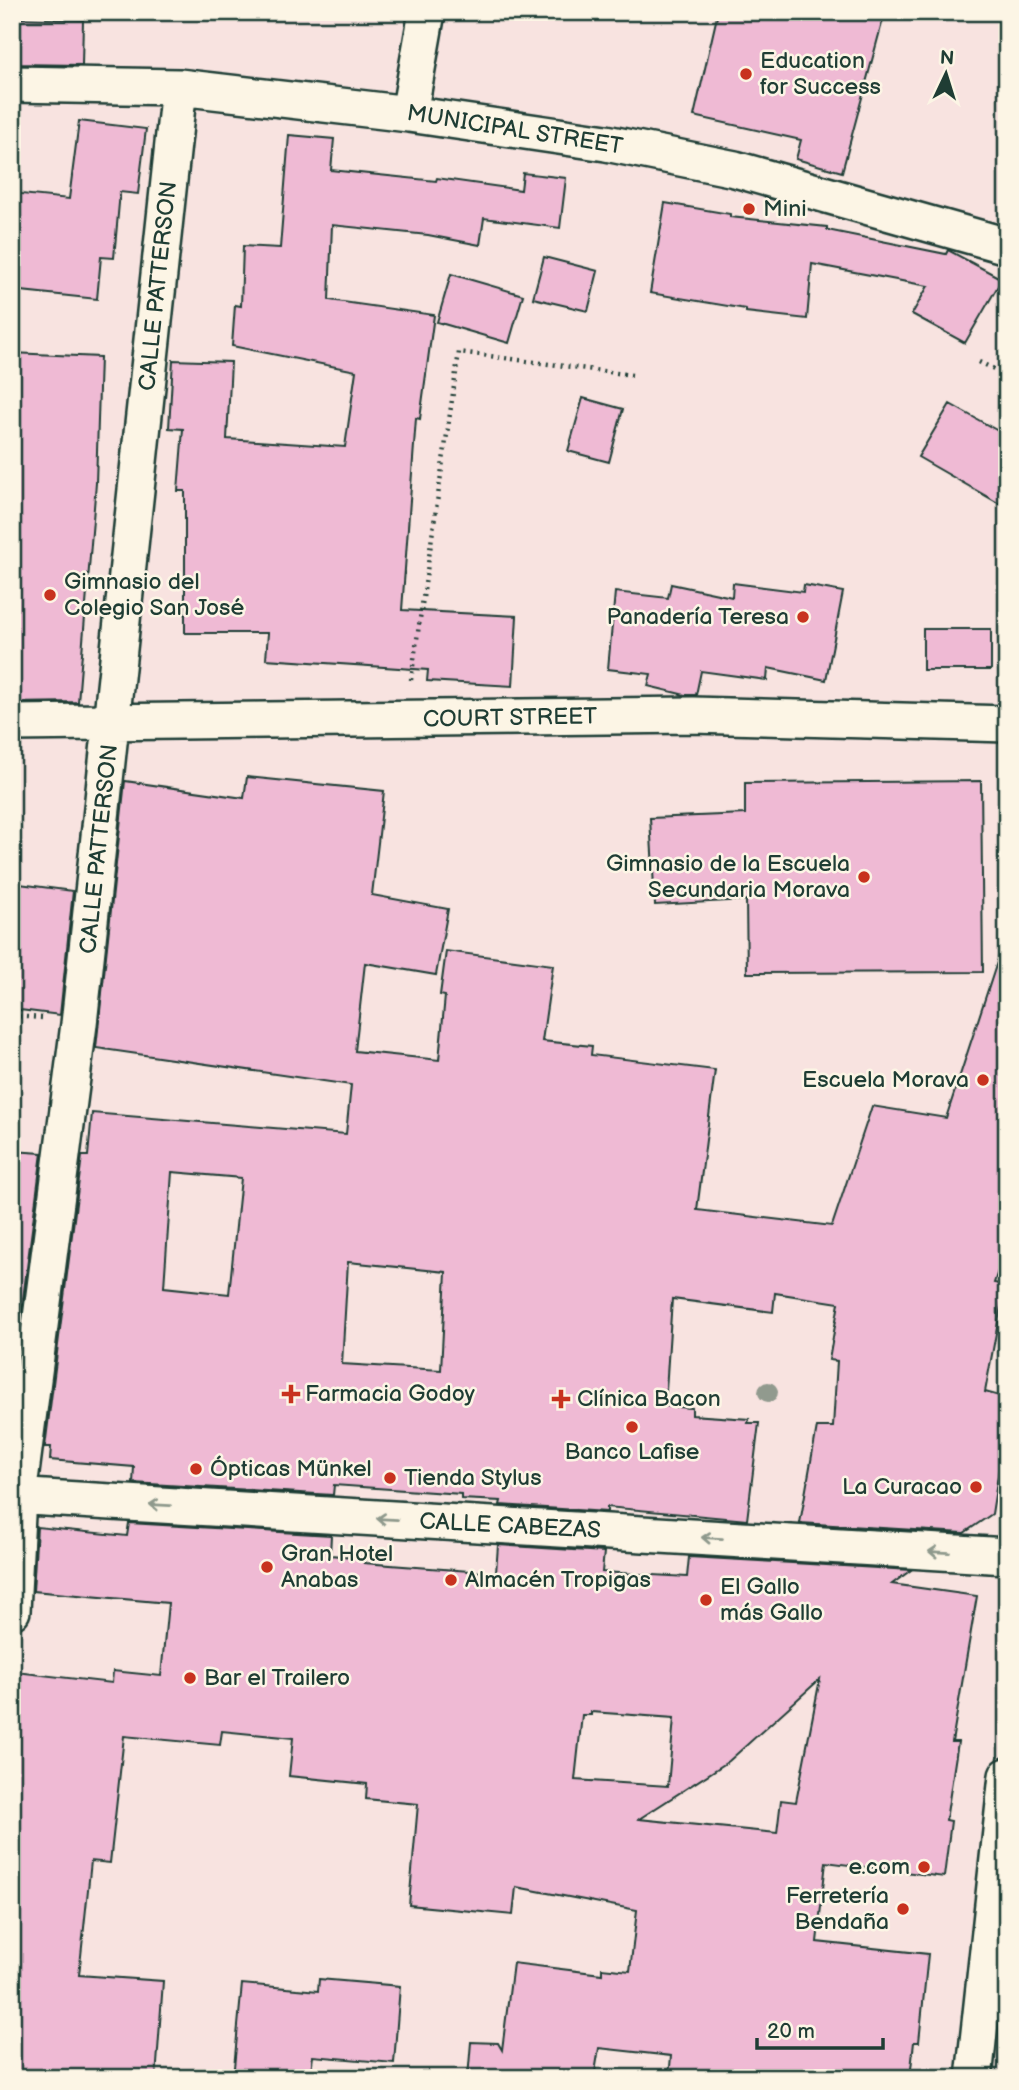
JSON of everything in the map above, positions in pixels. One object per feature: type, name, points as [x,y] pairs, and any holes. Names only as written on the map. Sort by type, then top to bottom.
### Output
[{"type":"street","points":[[410,114],[427,12]]},
{"type":"street","name":"MUNICIPAL STREET","points":[[12,84],[179,87],[410,114],[606,143],[735,169],[1007,246]]},
{"type":"street","name":"CALLE PATTERSON","points":[[12,1611],[15,1496],[77,1037],[113,724],[179,87]]},
{"type":"street","name":"COURT STREET","points":[[12,723],[113,724],[693,715],[1007,724]]},
{"type":"street","name":"CALLE CABEZAS","points":[[15,1496],[1007,1556]]},
{"type":"street","points":[[975,2078],[1007,1776]]},
{"type":"path","points":[[408,719],[416,633],[459,352],[632,375]]},
{"type":"path","points":[[979,362],[1007,375]]},
{"type":"building","points":[[718,12],[885,12],[842,172],[796,159],[801,140],[694,116]]},
{"type":"building","points":[[12,18],[83,20],[82,65],[12,64]]},
{"type":"building","points":[[79,121],[146,129],[138,194],[120,192],[114,258],[101,257],[97,299],[12,290],[12,193],[69,199]]},
{"type":"building","points":[[289,135],[334,139],[331,170],[436,181],[437,178],[521,190],[523,173],[566,178],[560,228],[484,218],[480,245],[428,235],[332,225],[329,300],[434,315],[420,419],[416,418],[402,610],[517,616],[513,686],[427,681],[428,670],[266,659],[268,633],[185,633],[185,491],[178,491],[183,429],[169,428],[173,360],[231,362],[227,439],[345,447],[356,371],[232,346],[235,305],[241,306],[243,246],[280,248]]},
{"type":"building","points":[[665,203],[730,214],[730,217],[827,227],[827,230],[946,254],[948,250],[1002,279],[965,343],[912,314],[928,286],[812,264],[807,319],[746,312],[746,309],[650,293]]},
{"type":"building","points":[[544,257],[598,271],[588,311],[533,298]]},
{"type":"building","points":[[451,274],[523,295],[509,343],[437,322]]},
{"type":"building","name":"Gimnasio del Colegio San José","points":[[12,353],[100,357],[96,483],[78,702],[12,703]]},
{"type":"building","points":[[583,398],[623,409],[609,462],[568,451]]},
{"type":"building","points":[[950,404],[1007,436],[1007,508],[918,457]]},
{"type":"building","points":[[733,583],[803,592],[804,585],[843,592],[826,680],[768,668],[767,680],[701,671],[696,695],[685,695],[648,686],[651,674],[608,669],[615,592],[668,598],[671,584],[732,597]]},
{"type":"building","points":[[923,629],[991,629],[991,670],[923,670]]},
{"type":"building","points":[[247,777],[384,791],[372,895],[448,909],[436,975],[365,963],[355,1051],[439,1060],[445,996],[440,995],[446,951],[553,965],[542,1041],[592,1046],[591,1055],[715,1070],[697,1210],[832,1226],[872,1106],[946,1118],[1000,953],[1007,954],[1007,1244],[994,1283],[1005,1285],[985,1392],[1007,1398],[1007,1418],[992,1514],[964,1533],[800,1523],[817,1427],[833,1427],[837,1361],[829,1360],[839,1303],[775,1293],[773,1312],[672,1299],[665,1406],[692,1408],[692,1415],[749,1419],[748,1423],[759,1423],[747,1520],[607,1507],[607,1512],[500,1505],[501,1501],[461,1499],[461,1494],[334,1485],[333,1495],[133,1483],[134,1467],[50,1460],[51,1447],[45,1447],[82,1156],[88,1156],[92,1113],[346,1134],[351,1085],[96,1048],[125,781],[244,798]],"holes":[[[172,1172],[241,1178],[229,1294],[164,1287]],[[348,1262],[446,1272],[441,1370],[342,1364]]]},
{"type":"building","name":"Gimnasio de la Escuela Secundaria Morava","points":[[981,781],[983,972],[747,973],[746,900],[655,905],[650,818],[745,814],[745,783]]},
{"type":"building","points":[[12,883],[73,891],[60,1015],[12,1009]]},
{"type":"building","points":[[12,1151],[42,1153],[12,1383]]},
{"type":"building","points":[[129,1523],[331,1535],[330,1555],[365,1558],[364,1563],[496,1573],[498,1545],[604,1552],[602,1572],[687,1577],[689,1557],[911,1570],[892,1584],[977,1596],[952,1742],[958,1742],[946,1820],[951,1821],[944,1877],[826,1862],[817,1942],[928,1954],[919,2042],[914,2042],[910,2078],[669,2078],[671,2056],[599,2048],[594,2078],[468,2078],[471,2042],[498,2043],[502,2050],[513,1963],[602,1974],[602,1968],[630,1971],[637,1910],[516,1887],[513,1915],[409,1905],[418,1804],[366,1799],[367,1784],[289,1776],[293,1738],[222,1731],[220,1745],[124,1736],[110,1863],[91,1861],[79,1975],[163,1981],[156,2078],[12,2078],[12,1709],[16,1672],[112,1683],[113,1671],[161,1676],[168,1603],[33,1591],[37,1527],[127,1536]],"holes":[[[820,1679],[796,1802],[781,1800],[777,1833],[639,1819],[729,1761]],[[591,1712],[674,1718],[668,1786],[575,1780],[582,1715],[591,1715]]]},
{"type":"building","points":[[319,1979],[400,1986],[394,2063],[313,2056],[310,2078],[233,2078],[242,1984],[318,1991]]},
{"type":"place","name":"Education for Success","points":[[746,74]]},
{"type":"place","name":"Mini","points":[[749,209]]},
{"type":"place","name":"Gimnasio del Colegio San José","points":[[50,595]]},
{"type":"place","name":"Panadería Teresa","points":[[803,617]]},
{"type":"place","name":"Gimnasio de la Escuela Secundaria Morava","points":[[864,877]]},
{"type":"place","name":"Escuela Morava","points":[[983,1080]]},
{"type":"place","name":"Farmacia Godoy","points":[[291,1394]]},
{"type":"place","name":"Clínica Bacon","points":[[561,1399]]},
{"type":"place","name":"Banco Lafise","points":[[632,1427]]},
{"type":"place","name":"Ópticas Münkel","points":[[196,1469]]},
{"type":"place","name":"Tienda Stylus","points":[[390,1478]]},
{"type":"place","name":"La Curacao","points":[[976,1487]]},
{"type":"place","name":"Gran Hotel Anabas","points":[[267,1567]]},
{"type":"place","name":"Almacén Tropigas","points":[[451,1580]]},
{"type":"place","name":"El Gallo más Gallo","points":[[706,1600]]},
{"type":"place","name":"Bar el Trailero","points":[[190,1678]]},
{"type":"place","name":"e.com","points":[[924,1867]]},
{"type":"place","name":"Ferretería Bendaña","points":[[903,1909]]}]
